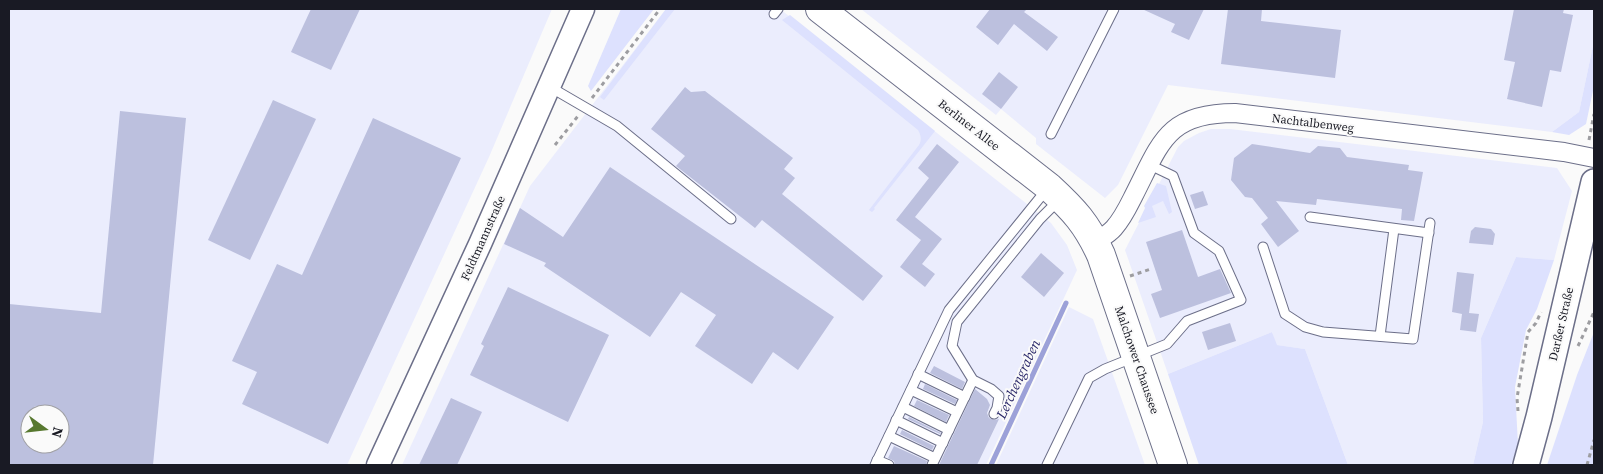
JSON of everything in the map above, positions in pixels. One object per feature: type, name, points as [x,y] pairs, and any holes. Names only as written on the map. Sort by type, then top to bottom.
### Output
[{"type":"main road","name":"Berliner Allee","points":[[820,9],[1055,193],[1080,217],[1098,249]]},
{"type":"main road","name":"Darßer Straße","points":[[1526,465],[1594,182]]},
{"type":"main road","name":"Malchower Chaussee","points":[[1098,249],[1173,465]]},
{"type":"street","name":"Feldtmannstraße","points":[[378,465],[480,244],[583,9]]},
{"type":"street","name":"Nachtalbenweg","points":[[1098,249],[1124,216],[1160,144],[1172,130],[1180,124],[1193,119],[1222,113],[1544,150],[1594,158]]},
{"type":"lane","points":[[1051,134],[1114,9]]},
{"type":"lane","points":[[550,87],[617,126],[731,219]]},
{"type":"lane","points":[[1048,465],[1089,378],[1105,369],[1167,344],[1187,321],[1241,300],[1219,251],[1194,233],[1173,176],[1150,164]]},
{"type":"lane","points":[[889,465],[876,462],[949,310],[1055,193]]},
{"type":"lane","points":[[994,414],[999,396],[991,389],[973,380],[952,346],[957,322],[1040,219],[1055,193]]},
{"type":"lane","points":[[1310,217],[1429,233]]},
{"type":"lane","points":[[1263,247],[1285,314],[1305,327],[1323,332],[1414,339],[1430,223]]},
{"type":"lane","points":[[1380,336],[1394,229]]},
{"type":"lane","points":[[918,374],[965,397]]},
{"type":"lane","points":[[889,436],[934,462],[973,380]]},
{"type":"lane","points":[[911,390],[957,412]]},
{"type":"lane","points":[[902,407],[949,430]]},
{"type":"lane","points":[[896,420],[943,443]]},
{"type":"path","points":[[555,146],[660,9]]},
{"type":"path","points":[[1592,126],[1594,114]]},
{"type":"path","points":[[1129,276],[1151,269]]},
{"type":"path","points":[[1587,465],[1594,440]]},
{"type":"shaded area","points":[[9,9],[552,9],[489,157],[347,465],[9,465]]},
{"type":"shaded area","points":[[621,9],[654,9],[591,91],[588,86]]},
{"type":"shaded area","points":[[666,9],[780,9],[1051,223],[1067,245],[1077,270],[986,465],[402,465],[530,186]]},
{"type":"shaded area","points":[[666,9],[675,9],[604,100],[600,97]]},
{"type":"shaded area","points":[[861,9],[1594,9],[1594,41],[1579,112],[1552,132],[1168,85],[1118,185],[1105,198],[1036,144],[1036,138],[1001,109],[996,115]]},
{"type":"shaded area","points":[[790,15],[935,131],[872,212],[869,210],[919,145],[920,134],[918,130],[782,20]]},
{"type":"shaded area","points":[[1594,41],[1594,86],[1586,124],[1569,135],[1552,132],[1579,112]]},
{"type":"shaded area","points":[[1211,129],[1230,129],[1557,168],[1572,191],[1554,260],[1516,257],[1481,338],[1483,422],[1473,465],[1348,465],[1305,349],[1276,345],[1272,332],[1168,374],[1125,250],[1178,147],[1184,141]]},
{"type":"shaded area","points":[[1157,183],[1166,186],[1172,212],[1169,214],[1163,201],[1152,206],[1156,217],[1138,223],[1145,208],[1144,206]]},
{"type":"shaded area","points":[[1516,257],[1554,260],[1537,309],[1526,330],[1515,387],[1518,445],[1511,465],[1473,465],[1483,422],[1481,338]]},
{"type":"shaded area","points":[[1069,307],[1093,319],[1145,465],[996,465]]},
{"type":"shaded area","points":[[1272,332],[1277,345],[1305,349],[1348,465],[1199,465],[1168,374]]},
{"type":"shaded area","points":[[1594,332],[1594,465],[1547,465],[1577,375]]},
{"type":"building","points":[[311,9],[360,9],[331,70],[291,52]]},
{"type":"building","points":[[990,9],[1027,9],[1024,12],[1058,37],[1047,51],[1014,24],[998,45],[976,27]]},
{"type":"building","points":[[1142,9],[1204,9],[1189,40],[1171,32],[1175,24]]},
{"type":"building","points":[[1228,9],[1262,9],[1261,21],[1341,30],[1335,78],[1221,64]]},
{"type":"building","points":[[1514,9],[1564,9],[1563,13],[1573,15],[1561,72],[1550,70],[1542,107],[1507,99],[1515,62],[1504,60]]},
{"type":"building","points":[[999,72],[1018,87],[1001,109],[982,94]]},
{"type":"building","points":[[685,87],[691,92],[705,91],[793,158],[784,169],[795,178],[782,194],[883,276],[863,301],[762,220],[755,228],[676,166],[685,156],[651,129]]},
{"type":"building","points":[[273,100],[316,119],[250,260],[208,240]]},
{"type":"building","points":[[120,111],[186,118],[153,465],[9,465],[9,304],[101,313]]},
{"type":"building","points":[[373,118],[461,158],[328,444],[242,404],[257,372],[232,361],[277,264],[302,275]]},
{"type":"building","points":[[937,144],[959,162],[915,217],[942,239],[922,264],[935,274],[925,287],[900,267],[921,240],[896,220],[929,178],[918,168]]},
{"type":"building","points":[[1252,144],[1310,153],[1318,146],[1340,148],[1347,157],[1409,165],[1408,170],[1423,172],[1414,221],[1401,220],[1402,209],[1317,199],[1316,205],[1276,201],[1299,231],[1278,247],[1261,224],[1268,218],[1252,198],[1245,197],[1231,180],[1234,158]]},
{"type":"building","points":[[610,167],[834,317],[798,370],[773,352],[752,384],[695,346],[716,315],[681,292],[650,337],[544,266],[546,263],[504,244],[520,208],[563,237]]},
{"type":"building","points":[[1203,191],[1208,205],[1195,209],[1190,195]]},
{"type":"building","points":[[1475,227],[1491,229],[1495,234],[1493,245],[1469,243],[1471,231]]},
{"type":"building","points":[[1182,230],[1198,277],[1220,269],[1231,293],[1160,318],[1151,294],[1162,290],[1146,242]]},
{"type":"building","points":[[1041,253],[1064,273],[1044,297],[1021,277]]},
{"type":"building","points":[[1457,272],[1474,274],[1469,313],[1479,314],[1476,332],[1460,330],[1462,314],[1452,312]]},
{"type":"building","points":[[508,287],[609,335],[568,422],[470,375],[484,346],[481,344]]},
{"type":"building","points":[[1230,323],[1236,341],[1208,350],[1202,332]]},
{"type":"building","points":[[934,366],[965,382],[962,389],[930,373]]},
{"type":"building","points":[[925,384],[957,400],[955,404],[923,389]]},
{"type":"building","points":[[975,389],[987,399],[990,405],[987,413],[989,418],[999,419],[977,465],[939,465]]},
{"type":"building","points":[[451,398],[482,412],[457,465],[419,465]]},
{"type":"building","points":[[917,400],[949,415],[946,422],[914,406]]},
{"type":"building","points":[[909,417],[941,433],[908,419]]},
{"type":"building","points":[[902,430],[934,446],[932,450],[900,434]]},
{"type":"building","points":[[894,446],[927,461],[926,465],[895,465],[894,461],[888,458]]},
{"type":"waterway","name":"Lerchengraben","points":[[991,465],[1066,303]]}]
